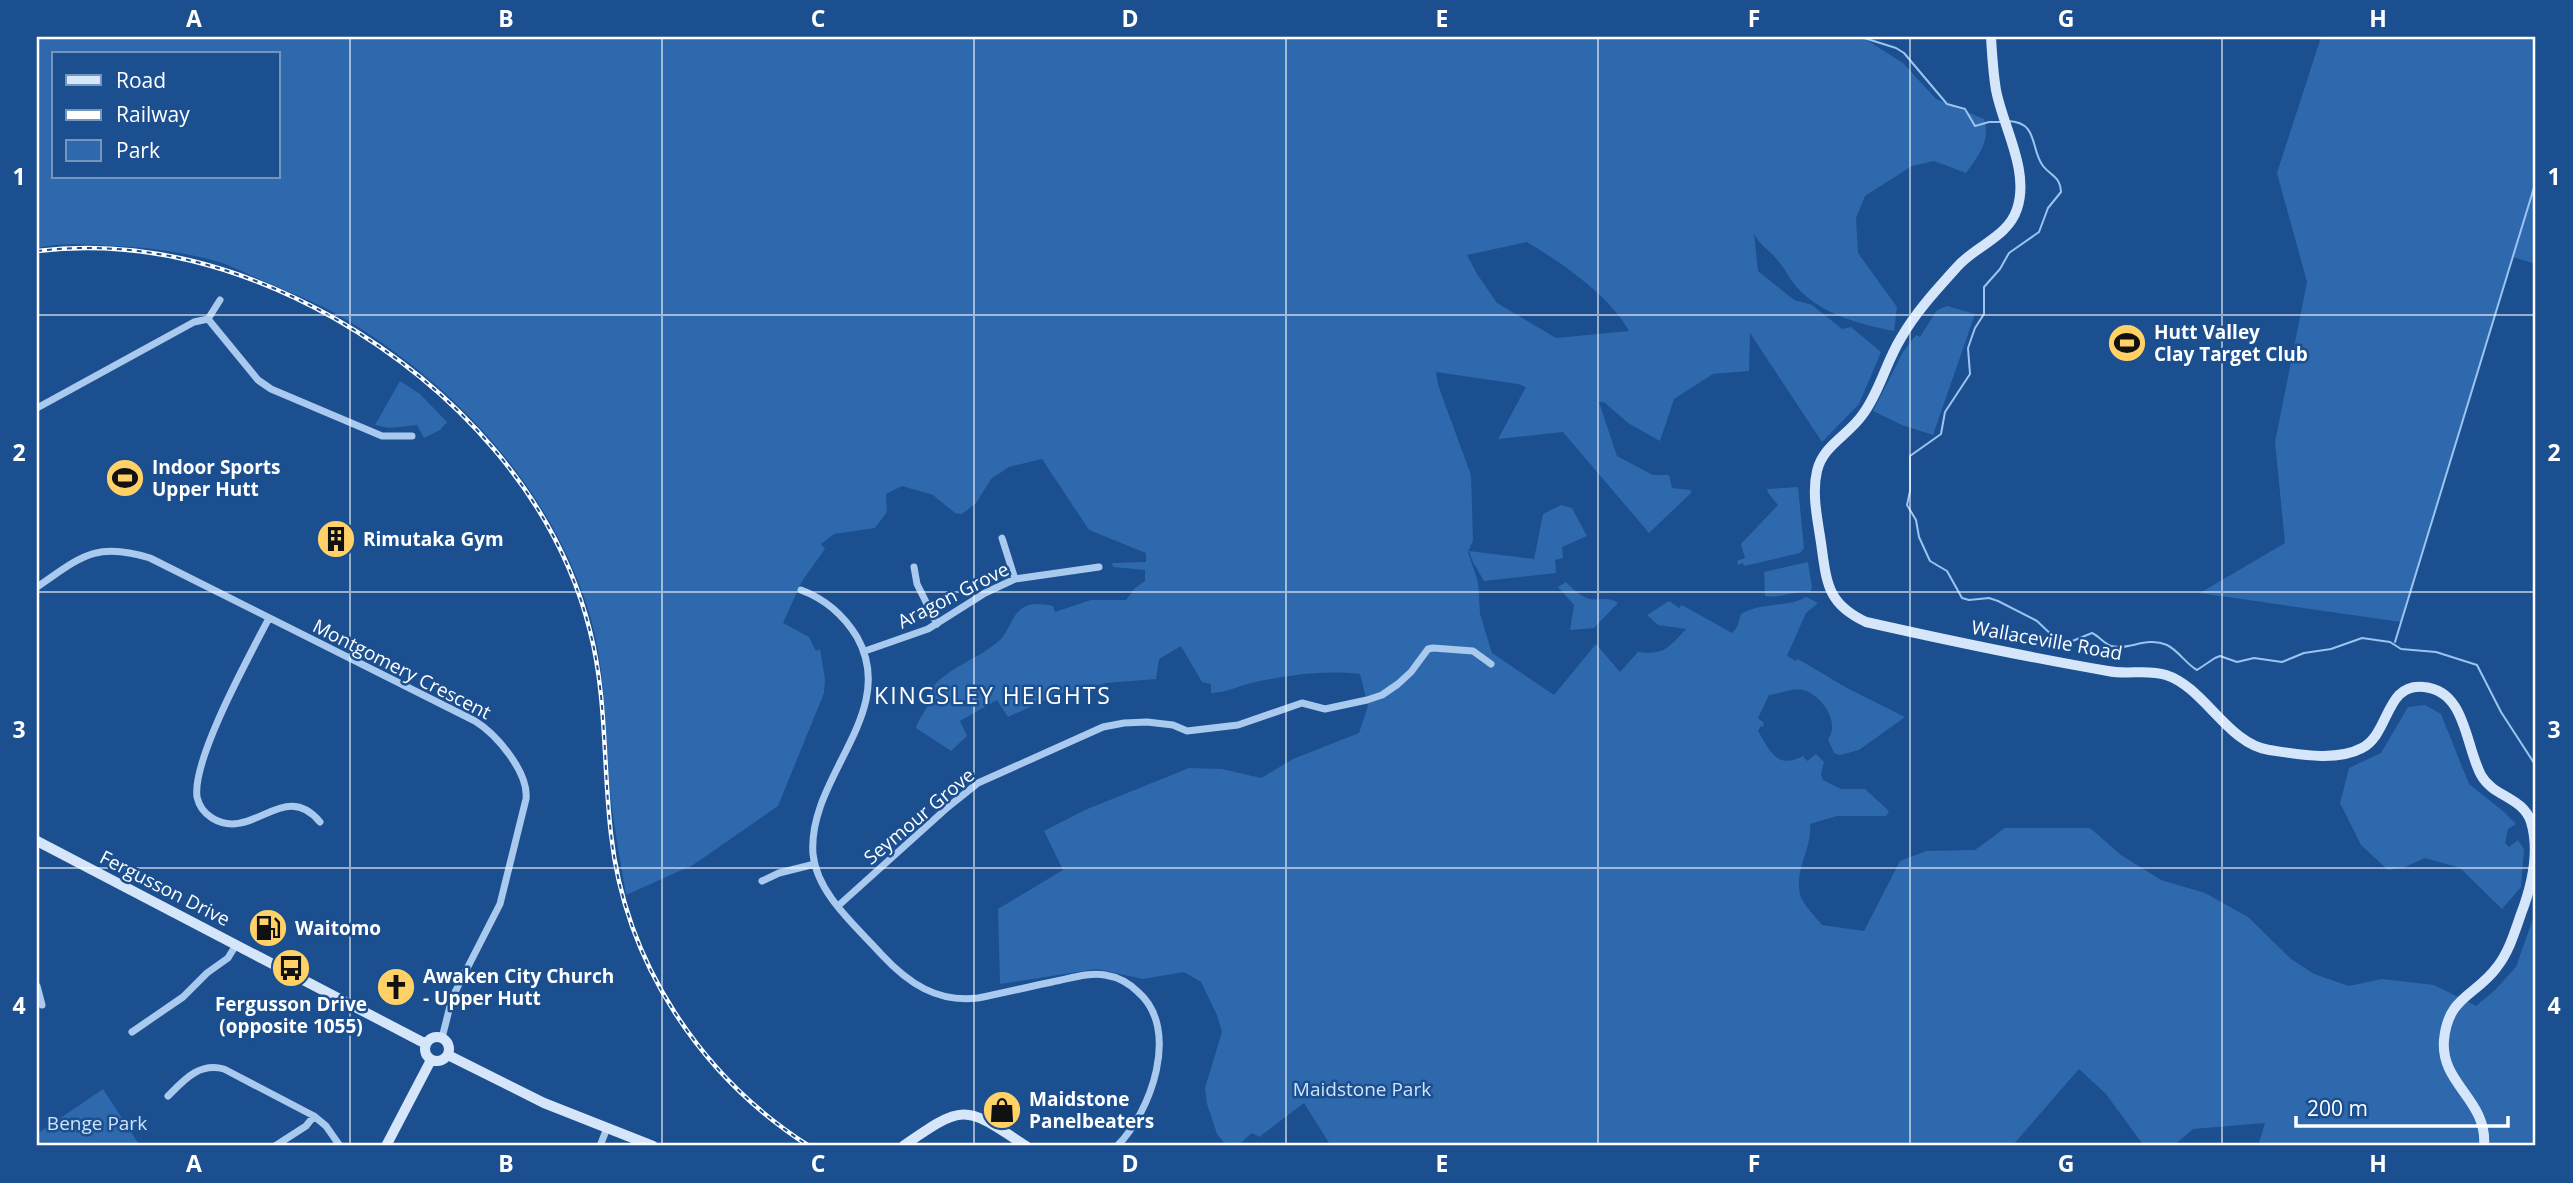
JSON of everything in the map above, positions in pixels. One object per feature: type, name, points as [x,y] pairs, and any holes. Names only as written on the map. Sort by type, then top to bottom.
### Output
[{"type":"street","name":"Wallaceville Road","points":[[1992,37],[1996,89],[2019,174],[2019,200],[2013,218],[1998,234],[1959,264],[1912,323],[1901,338],[1874,397],[1863,414],[1825,452],[1820,461],[1815,481],[1815,502],[1828,588],[1840,606],[1866,622],[2111,672],[2166,675],[2181,683],[2246,743],[2266,750],[2348,754],[2365,746],[2378,735],[2392,702],[2402,692],[2414,687],[2425,687],[2438,690],[2450,698],[2459,713],[2484,779],[2525,809],[2531,822],[2535,844],[2531,882],[2504,956],[2494,972],[2457,1003],[2445,1031],[2447,1066],[2477,1110],[2485,1135],[2484,1146]]},
{"type":"street","points":[[208,319],[220,300]]},
{"type":"street","points":[[37,408],[194,322],[208,319]]},
{"type":"street","points":[[208,319],[258,380],[271,389],[382,436],[412,436]]},
{"type":"street","points":[[1002,538],[1015,579]]},
{"type":"street","name":"Montgomery Crescent","points":[[37,587],[84,556],[100,551],[124,550],[150,558],[481,725],[497,739],[524,782],[526,799],[500,904],[452,998],[442,1038]]},
{"type":"street","points":[[914,567],[917,584],[937,624]]},
{"type":"street","name":"Aragon Grove","points":[[864,651],[919,633],[985,593],[1015,579],[1099,567]]},
{"type":"street","points":[[801,590],[814,595],[840,614],[864,651],[869,680],[866,704],[817,818],[814,838],[815,864],[826,888],[838,906],[894,967],[920,987],[936,995],[962,1000],[978,998],[1102,974],[1113,976],[1134,988],[1156,1013],[1160,1041],[1153,1078],[1143,1108],[1135,1125],[1117,1146]]},
{"type":"street","points":[[269,618],[216,726],[200,775],[198,800],[209,817],[229,825],[247,822],[278,807],[287,806],[303,808],[313,813],[320,822]]},
{"type":"street","name":"Seymour Grove","points":[[838,906],[975,785],[1113,724],[1167,723],[1187,731],[1238,725],[1302,703],[1325,709],[1376,698],[1406,677],[1428,649],[1433,648],[1473,651],[1491,664]]},
{"type":"street","name":"Fergusson Drive","points":[[37,842],[426,1044]]},
{"type":"street","points":[[762,881],[779,873],[815,864]]},
{"type":"street","points":[[132,1032],[183,997],[207,973],[231,955],[236,945]]},
{"type":"street","points":[[37,986],[42,1005]]},
{"type":"street","points":[[432,1038],[442,1038],[449,1046],[448,1055],[441,1061],[431,1060],[426,1055],[426,1044],[432,1038]]},
{"type":"street","points":[[448,1055],[544,1103],[653,1146]]},
{"type":"street","points":[[386,1146],[431,1060]]},
{"type":"street","points":[[168,1096],[194,1072],[215,1066],[232,1072],[314,1116],[326,1126],[340,1146]]},
{"type":"street","points":[[903,1146],[947,1117],[972,1114],[988,1121],[1026,1146]]},
{"type":"street","points":[[275,1146],[306,1126],[314,1116]]},
{"type":"street","points":[[600,1146],[607,1128]]},
{"type":"green space","name":"Maidstone Park","points":[[37,37],[1862,37],[1903,63],[1936,99],[1984,119],[1986,134],[1982,148],[1966,173],[1934,161],[1912,166],[1865,196],[1856,218],[1858,253],[1897,307],[1894,331],[1840,316],[1816,303],[1795,285],[1754,234],[1758,271],[1794,300],[1812,305],[1842,329],[1851,327],[1881,352],[1859,404],[1822,442],[1750,333],[1749,371],[1713,374],[1674,399],[1660,441],[1628,423],[1604,402],[1599,402],[1617,456],[1653,475],[1669,475],[1672,488],[1691,490],[1649,533],[1563,432],[1498,439],[1526,387],[1436,372],[1438,385],[1471,475],[1473,540],[1468,552],[1478,582],[1480,614],[1492,653],[1554,695],[1596,644],[1620,672],[1638,652],[1660,651],[1670,645],[1686,629],[1658,625],[1647,615],[1669,601],[1679,608],[1682,605],[1732,633],[1741,614],[1749,610],[1791,603],[1806,597],[1818,603],[1806,613],[1787,656],[1796,661],[1798,659],[1847,688],[1905,717],[1859,750],[1840,755],[1834,753],[1828,739],[1831,718],[1822,703],[1810,693],[1794,690],[1769,695],[1758,718],[1764,723],[1758,731],[1780,760],[1794,760],[1803,756],[1807,761],[1816,754],[1824,762],[1821,774],[1823,780],[1841,789],[1865,789],[1889,811],[1886,816],[1837,816],[1810,824],[1809,841],[1799,876],[1800,894],[1803,902],[1822,925],[1864,931],[1900,861],[1926,851],[1975,850],[2005,828],[2090,828],[2121,855],[2161,880],[2205,893],[2248,917],[2291,959],[2314,974],[2349,986],[2382,979],[2434,985],[2476,1006],[2516,967],[2536,910],[2536,1146],[2258,1146],[2265,1123],[2193,1129],[2173,1146],[2144,1146],[2106,1094],[2079,1069],[2012,1146],[1331,1146],[1304,1103],[1259,1137],[1252,1133],[1237,1146],[1227,1146],[1217,1134],[1207,1104],[1205,1088],[1222,1032],[1201,982],[1184,972],[1143,979],[1097,969],[1000,984],[998,909],[1063,870],[1044,831],[1085,810],[1189,768],[1222,769],[1261,778],[1293,759],[1359,733],[1368,706],[1360,674],[1294,675],[1211,693],[1211,684],[1202,682],[1181,646],[1159,659],[1156,679],[1107,683],[1061,693],[1008,717],[997,700],[960,721],[967,736],[951,751],[916,728],[928,704],[929,693],[935,685],[952,671],[992,647],[1000,640],[1021,609],[1029,605],[1053,606],[1055,612],[1091,600],[1126,600],[1135,588],[1145,581],[1145,570],[1113,567],[1112,563],[1146,562],[1146,553],[1089,530],[1042,459],[1009,467],[991,479],[976,503],[962,514],[955,513],[933,495],[902,486],[886,494],[887,512],[875,528],[834,534],[821,544],[825,549],[802,581],[783,623],[809,637],[816,651],[820,649],[825,679],[824,693],[778,806],[693,865],[626,895],[611,801],[602,676],[586,603],[569,559],[547,517],[491,440],[458,405],[422,373],[345,319],[307,300],[231,267],[198,256],[139,247],[56,245],[37,248]],"holes":[[[1527,242],[1598,293],[1629,331],[1556,338],[1497,303],[1467,255]]]},
{"type":"green space","points":[[2321,37],[2536,37],[2536,264],[2512,257],[2401,622],[2200,593],[2285,543],[2275,442],[2307,282],[2277,173]]},
{"type":"green space","points":[[1947,306],[1975,314],[1933,435],[1902,425],[1873,411],[1903,352],[1916,335],[1920,337],[1937,310]]},
{"type":"green space","points":[[400,381],[420,394],[447,422],[440,430],[424,438],[417,425],[389,428],[375,425]]},
{"type":"green space","points":[[1798,487],[1804,548],[1800,553],[1744,566],[1743,563],[1738,565],[1737,561],[1745,558],[1741,544],[1778,505],[1767,489]]},
{"type":"green space","points":[[1561,505],[1572,508],[1587,536],[1562,547],[1563,558],[1555,560],[1556,573],[1484,581],[1469,551],[1534,559],[1543,514]]},
{"type":"green space","points":[[1808,562],[1812,588],[1810,592],[1765,596],[1764,572]]},
{"type":"green space","points":[[1566,582],[1587,598],[1607,599],[1618,603],[1594,628],[1570,630],[1574,605],[1558,587]]},
{"type":"green space","points":[[2425,705],[2441,714],[2469,784],[2516,824],[2508,829],[2505,843],[2509,847],[2518,840],[2524,849],[2521,887],[2502,909],[2460,868],[2425,858],[2405,867],[2388,870],[2361,845],[2340,803],[2349,768],[2381,753],[2408,707]]},
{"type":"green space","name":"Benge Park","points":[[103,1089],[140,1146],[37,1146],[37,1134]]},
{"type":"waterway","points":[[1861,37],[1904,53],[1947,104],[1965,109],[1975,126],[2003,122]]},
{"type":"waterway","points":[[2008,121],[2025,126],[2029,131],[2039,159],[2057,179],[2061,192],[2048,208],[2039,232],[2009,253],[2000,269],[1984,287],[1984,314],[1975,328],[1968,348],[1970,374],[1945,412],[1941,434],[1910,456],[1910,491],[1907,505],[1916,520],[1919,537],[1930,561],[1947,571],[1962,598],[1989,598],[1998,601],[2037,621],[2057,640],[2070,642],[2092,633],[2108,645],[2117,647],[2159,643],[2167,645],[2197,670],[2220,656],[2237,662],[2254,658],[2282,662],[2304,653],[2331,649],[2362,638],[2390,642],[2401,649],[2436,652],[2477,665],[2501,712],[2536,766]]},
{"type":"waterway","points":[[2395,642],[2536,181]]},
{"type":"railway","points":[[37,251],[76,248],[153,253],[190,260],[264,284],[334,318],[378,345],[419,376],[458,411],[494,449],[525,490],[552,534],[574,581],[590,631],[602,706],[608,808],[619,882],[651,971],[675,1012],[703,1051],[734,1086],[770,1118],[809,1146]]},
{"type":"place","name":"Hutt Valley Clay Target Club","points":[[2127,343]]},
{"type":"place","name":"Indoor Sports Upper Hutt","points":[[125,478]]},
{"type":"place","name":"Rimutaka Gym","points":[[336,539]]},
{"type":"place","name":"Waitomo","points":[[268,928]]},
{"type":"place","name":"Fergusson Drive (opposite 1055)","points":[[291,968]]},
{"type":"place","name":"Awaken City Church - Upper Hutt","points":[[396,987]]},
{"type":"place","name":"Maidstone Panelbeaters","points":[[1002,1110]]},
{"type":"district","name":"KINGSLEY HEIGHTS","points":[[993,695]]}]
